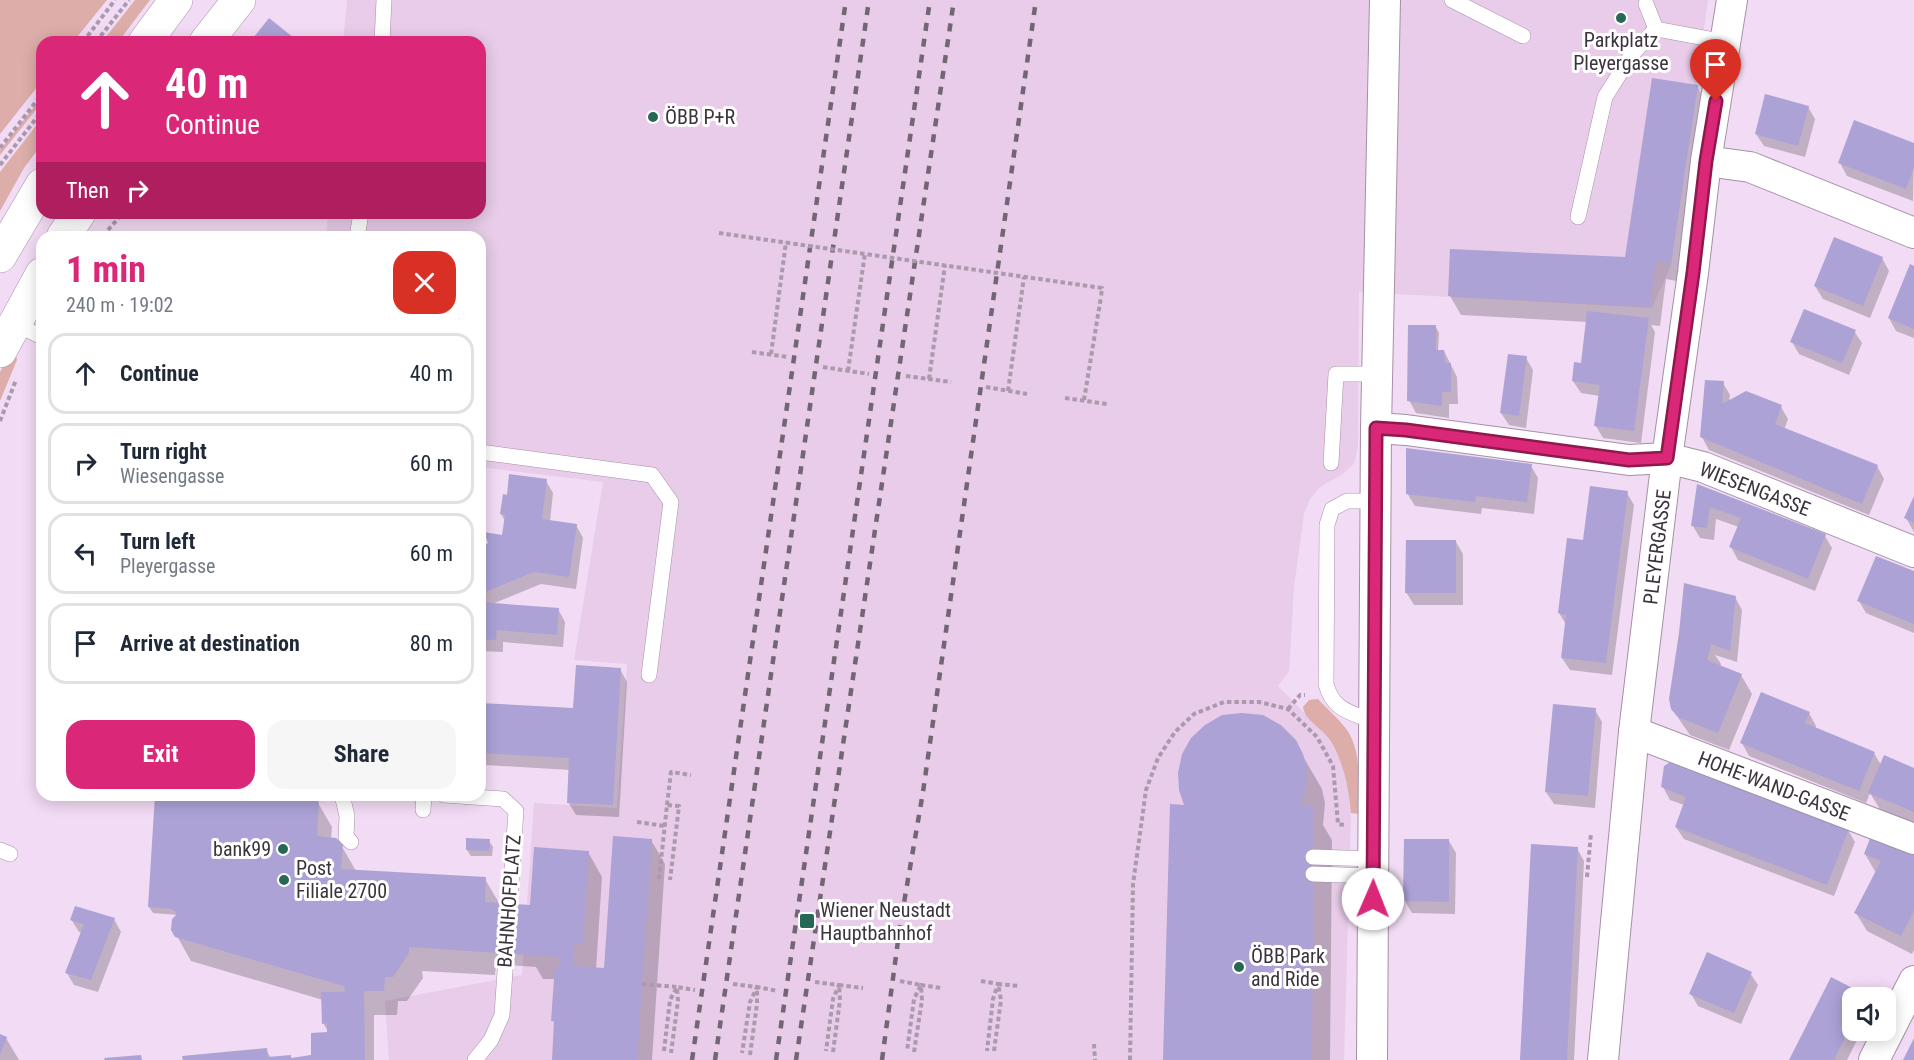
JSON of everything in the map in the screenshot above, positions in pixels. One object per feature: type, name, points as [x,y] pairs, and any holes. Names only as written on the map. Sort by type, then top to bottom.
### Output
[{"type":"street","points":[[149,36],[176,0]]},
{"type":"street","points":[[211,36],[239,0]]},
{"type":"street","points":[[1372,1060],[1375,501],[1385,0]]},
{"type":"street","name":"PLEYERGASSE","points":[[1603,1060],[1634,732],[1667,458],[1706,161],[1732,0]]},
{"type":"street","points":[[1706,161],[1750,167],[1914,233]]},
{"type":"street","points":[[0,256],[36,195]]},
{"type":"street","points":[[0,351],[29,328],[36,299]]},
{"type":"street","name":"WIESENGASSE","points":[[1376,428],[1629,460],[1667,458],[1703,466],[1914,552]]},
{"type":"street","name":"HOHE-WAND-GASSE","points":[[1634,732],[1914,839]]},
{"type":"street","points":[[1875,1060],[1914,981]]},
{"type":"lane","points":[[382,36],[384,0]]},
{"type":"lane","points":[[1452,0],[1523,36]]},
{"type":"lane","points":[[1646,4],[1656,29]]},
{"type":"lane","points":[[1656,29],[1726,42]]},
{"type":"lane","points":[[1578,217],[1605,97],[1632,54],[1656,29]]},
{"type":"lane","points":[[1331,463],[1336,374],[1377,374]]},
{"type":"lane","points":[[486,453],[652,475],[671,502],[649,675]]},
{"type":"lane","points":[[1374,722],[1337,706],[1328,693],[1326,616],[1327,525],[1332,509],[1347,501],[1375,501]]},
{"type":"lane","name":"BAHNHOFPLATZ","points":[[475,1060],[491,1040],[502,1015],[516,811],[503,799],[486,798]]},
{"type":"lane","points":[[343,801],[347,816],[346,837],[351,842]]},
{"type":"lane","points":[[1313,857],[1374,855]]},
{"type":"lane","points":[[1313,874],[1374,855]]},
{"type":"path","points":[[88,36],[116,0]]},
{"type":"path","points":[[101,36],[129,0]]},
{"type":"path","points":[[0,148],[36,102]]},
{"type":"path","points":[[0,165],[36,119]]},
{"type":"path","points":[[107,231],[118,219]]},
{"type":"path","points":[[719,233],[1102,288],[1084,400]]},
{"type":"path","points":[[771,354],[786,242]]},
{"type":"path","points":[[848,371],[865,253]]},
{"type":"path","points":[[928,379],[945,266]]},
{"type":"path","points":[[1008,391],[1024,277]]},
{"type":"path","points":[[752,352],[788,357]]},
{"type":"path","points":[[823,367],[869,374]]},
{"type":"path","points":[[906,376],[951,382]]},
{"type":"path","points":[[986,387],[1027,394]]},
{"type":"path","points":[[1065,398],[1107,404]]},
{"type":"path","points":[[1130,1060],[1132,884],[1146,790],[1158,758],[1175,732],[1194,714],[1224,702],[1259,702],[1288,709],[1317,737],[1333,766],[1338,824],[1374,855]]},
{"type":"path","points":[[659,879],[671,772],[691,775]]},
{"type":"path","points":[[667,805],[679,806],[670,880]]},
{"type":"path","points":[[637,822],[665,826]]},
{"type":"path","points":[[900,981],[941,988]]},
{"type":"path","points":[[981,981],[1019,986]]},
{"type":"path","points":[[815,982],[863,988]]},
{"type":"path","points":[[642,984],[695,990]]},
{"type":"path","points":[[733,984],[778,991]]},
{"type":"path","points":[[987,1051],[993,999],[998,984]]},
{"type":"path","points":[[994,1051],[1001,1000],[998,984]]},
{"type":"path","points":[[826,1051],[833,999],[839,985]]},
{"type":"path","points":[[833,1052],[840,1000],[839,985]]},
{"type":"path","points":[[907,1051],[914,999],[921,985]]},
{"type":"path","points":[[914,1052],[922,1000],[921,985]]},
{"type":"path","points":[[664,1052],[670,1000],[677,987]]},
{"type":"path","points":[[671,1053],[678,1001],[677,987]]},
{"type":"path","points":[[742,1053],[750,1002],[756,987]]},
{"type":"path","points":[[750,1055],[757,1004],[756,987]]},
{"type":"path","points":[[1094,1044],[1095,1060]]},
{"type":"shaded area","points":[[0,0],[107,0],[78,36],[36,36],[36,89],[0,134]]},
{"type":"shaded area","points":[[135,0],[150,0],[123,36],[107,36]]},
{"type":"shaded area","points":[[347,0],[1708,0],[1671,265],[1652,308],[1359,292],[1358,447],[1354,464],[1341,475],[1320,487],[1310,499],[1304,514],[1294,587],[1289,671],[1278,686],[1328,737],[1342,764],[1348,791],[1351,813],[1344,1060],[389,1060],[385,1001],[522,975],[534,803],[617,808],[627,664],[574,660],[603,482],[486,468],[486,231],[326,231],[328,219],[486,219],[486,36],[344,36]]},
{"type":"shaded area","points":[[36,105],[36,110],[0,155],[0,150]]},
{"type":"shaded area","points":[[36,126],[36,152],[24,168],[0,211],[0,172]]},
{"type":"shaded area","points":[[14,346],[17,360],[0,401],[0,372]]},
{"type":"shaded area","points":[[1318,699],[1344,726],[1352,739],[1358,760],[1358,814],[1351,813],[1345,775],[1335,749],[1327,736],[1304,712],[1303,707],[1309,700]]},
{"type":"building","points":[[269,18],[292,36],[255,36]]},
{"type":"building","points":[[1652,78],[1698,85],[1671,263],[1656,261],[1650,307],[1448,296],[1450,249],[1625,257]]},
{"type":"building","points":[[1765,94],[1809,106],[1798,146],[1755,134]]},
{"type":"building","points":[[1854,120],[1914,143],[1914,168],[1906,189],[1838,163]]},
{"type":"building","points":[[1834,237],[1883,257],[1863,306],[1814,286]]},
{"type":"building","points":[[1910,264],[1914,266],[1914,329],[1888,318]]},
{"type":"building","points":[[1804,309],[1856,330],[1842,363],[1790,342]]},
{"type":"building","points":[[1587,311],[1649,318],[1634,431],[1594,426],[1600,385],[1572,381],[1574,362],[1581,363]]},
{"type":"building","points":[[1408,325],[1436,325],[1436,350],[1444,350],[1445,363],[1451,363],[1451,392],[1442,392],[1442,406],[1407,401]]},
{"type":"building","points":[[1508,354],[1527,356],[1519,416],[1500,413]]},
{"type":"building","points":[[1705,380],[1724,381],[1722,404],[1746,391],[1782,405],[1775,424],[1878,465],[1862,504],[1700,437]]},
{"type":"building","points":[[1406,448],[1532,464],[1527,502],[1476,496],[1475,502],[1406,494]]},
{"type":"building","points":[[509,474],[547,479],[542,519],[577,524],[569,577],[534,572],[486,592],[486,544],[488,543],[486,532],[502,535],[505,515],[500,514],[503,494],[507,495]]},
{"type":"building","points":[[1697,484],[1826,534],[1808,579],[1729,547],[1741,518],[1710,507],[1707,528],[1691,526]]},
{"type":"building","points":[[1590,486],[1628,491],[1606,663],[1561,658],[1566,615],[1558,613],[1567,538],[1583,540]]},
{"type":"building","points":[[1914,496],[1914,523],[1904,518]]},
{"type":"building","points":[[1406,540],[1456,540],[1456,593],[1405,593]]},
{"type":"building","points":[[1876,556],[1914,571],[1914,624],[1857,601]]},
{"type":"building","points":[[1684,583],[1736,596],[1730,651],[1711,644],[1707,660],[1742,674],[1718,733],[1678,717],[1671,709],[1669,699]]},
{"type":"building","points":[[486,602],[559,608],[557,635],[497,630],[496,640],[486,639]]},
{"type":"building","points":[[576,665],[621,668],[613,805],[567,803],[569,758],[486,753],[486,703],[573,708]]},
{"type":"building","points":[[1761,692],[1810,712],[1805,723],[1875,752],[1859,791],[1740,743]]},
{"type":"building","points":[[1553,704],[1596,708],[1588,796],[1545,792]]},
{"type":"building","name":"ÖBB Park and Ride","points":[[1242,713],[1263,715],[1281,725],[1296,740],[1307,769],[1306,788],[1301,806],[1314,806],[1312,1060],[1163,1060],[1170,804],[1184,805],[1179,790],[1178,773],[1182,754],[1191,738],[1205,725],[1222,715]]},
{"type":"building","points":[[1884,755],[1914,768],[1914,812],[1868,793]]},
{"type":"building","points":[[1670,762],[1849,829],[1827,885],[1675,827],[1686,797],[1661,787],[1664,766]]},
{"type":"building","points":[[155,801],[318,801],[317,836],[336,838],[343,844],[341,869],[486,877],[485,902],[530,905],[534,847],[589,851],[583,943],[574,943],[573,966],[604,968],[613,836],[652,839],[637,1060],[552,1060],[554,1021],[551,1021],[555,965],[559,966],[560,957],[409,947],[409,953],[393,977],[385,977],[384,991],[364,991],[365,1060],[183,1060],[182,1056],[267,1048],[268,1057],[291,1055],[291,1058],[311,1055],[311,1033],[327,1032],[327,1023],[322,1024],[321,992],[345,992],[344,986],[175,937],[171,930],[172,919],[177,914],[172,909],[148,907]]},
{"type":"building","points":[[1872,833],[1914,850],[1914,911],[1901,936],[1854,913],[1881,861],[1864,854]]},
{"type":"building","points":[[466,838],[490,839],[489,851],[466,850]]},
{"type":"building","points":[[1404,839],[1449,839],[1449,902],[1403,901]]},
{"type":"building","points":[[1531,844],[1578,847],[1567,1060],[1520,1060]]},
{"type":"building","points":[[75,906],[115,918],[91,980],[65,973],[84,924],[70,920]]},
{"type":"building","points":[[1707,952],[1752,972],[1734,1013],[1689,994]]},
{"type":"building","points":[[1831,977],[1850,987],[1842,987],[1843,1041],[1834,1060],[1789,1060]]},
{"type":"building","points":[[0,1034],[7,1037],[0,1055]]},
{"type":"building","points":[[1914,1038],[1914,1060],[1903,1060]]},
{"type":"building","points":[[141,1055],[142,1060],[105,1060],[104,1058]]},
{"type":"railway","points":[[692,1060],[846,0]]},
{"type":"railway","points":[[715,1060],[869,0]]},
{"type":"railway","points":[[776,1060],[930,0]]},
{"type":"railway","points":[[796,1060],[954,0]]},
{"type":"railway","points":[[882,1060],[900,926],[923,792],[1036,0]]},
{"type":"place","name":"Parkplatz Pleyergasse","points":[[1621,18]]},
{"type":"place","name":"ÖBB P+R","points":[[653,117]]},
{"type":"place","name":"bank99","points":[[283,849]]},
{"type":"place","name":"Post Filiale 2700","points":[[284,880]]},
{"type":"place","name":"Wiener Neustadt Hauptbahnhof","points":[[807,921]]},
{"type":"place","name":"ÖBB Park and Ride","points":[[1239,967]]},
{"type":"route","points":[[1373,899],[1376,428],[1629,460],[1667,458],[1716,101]]}]
